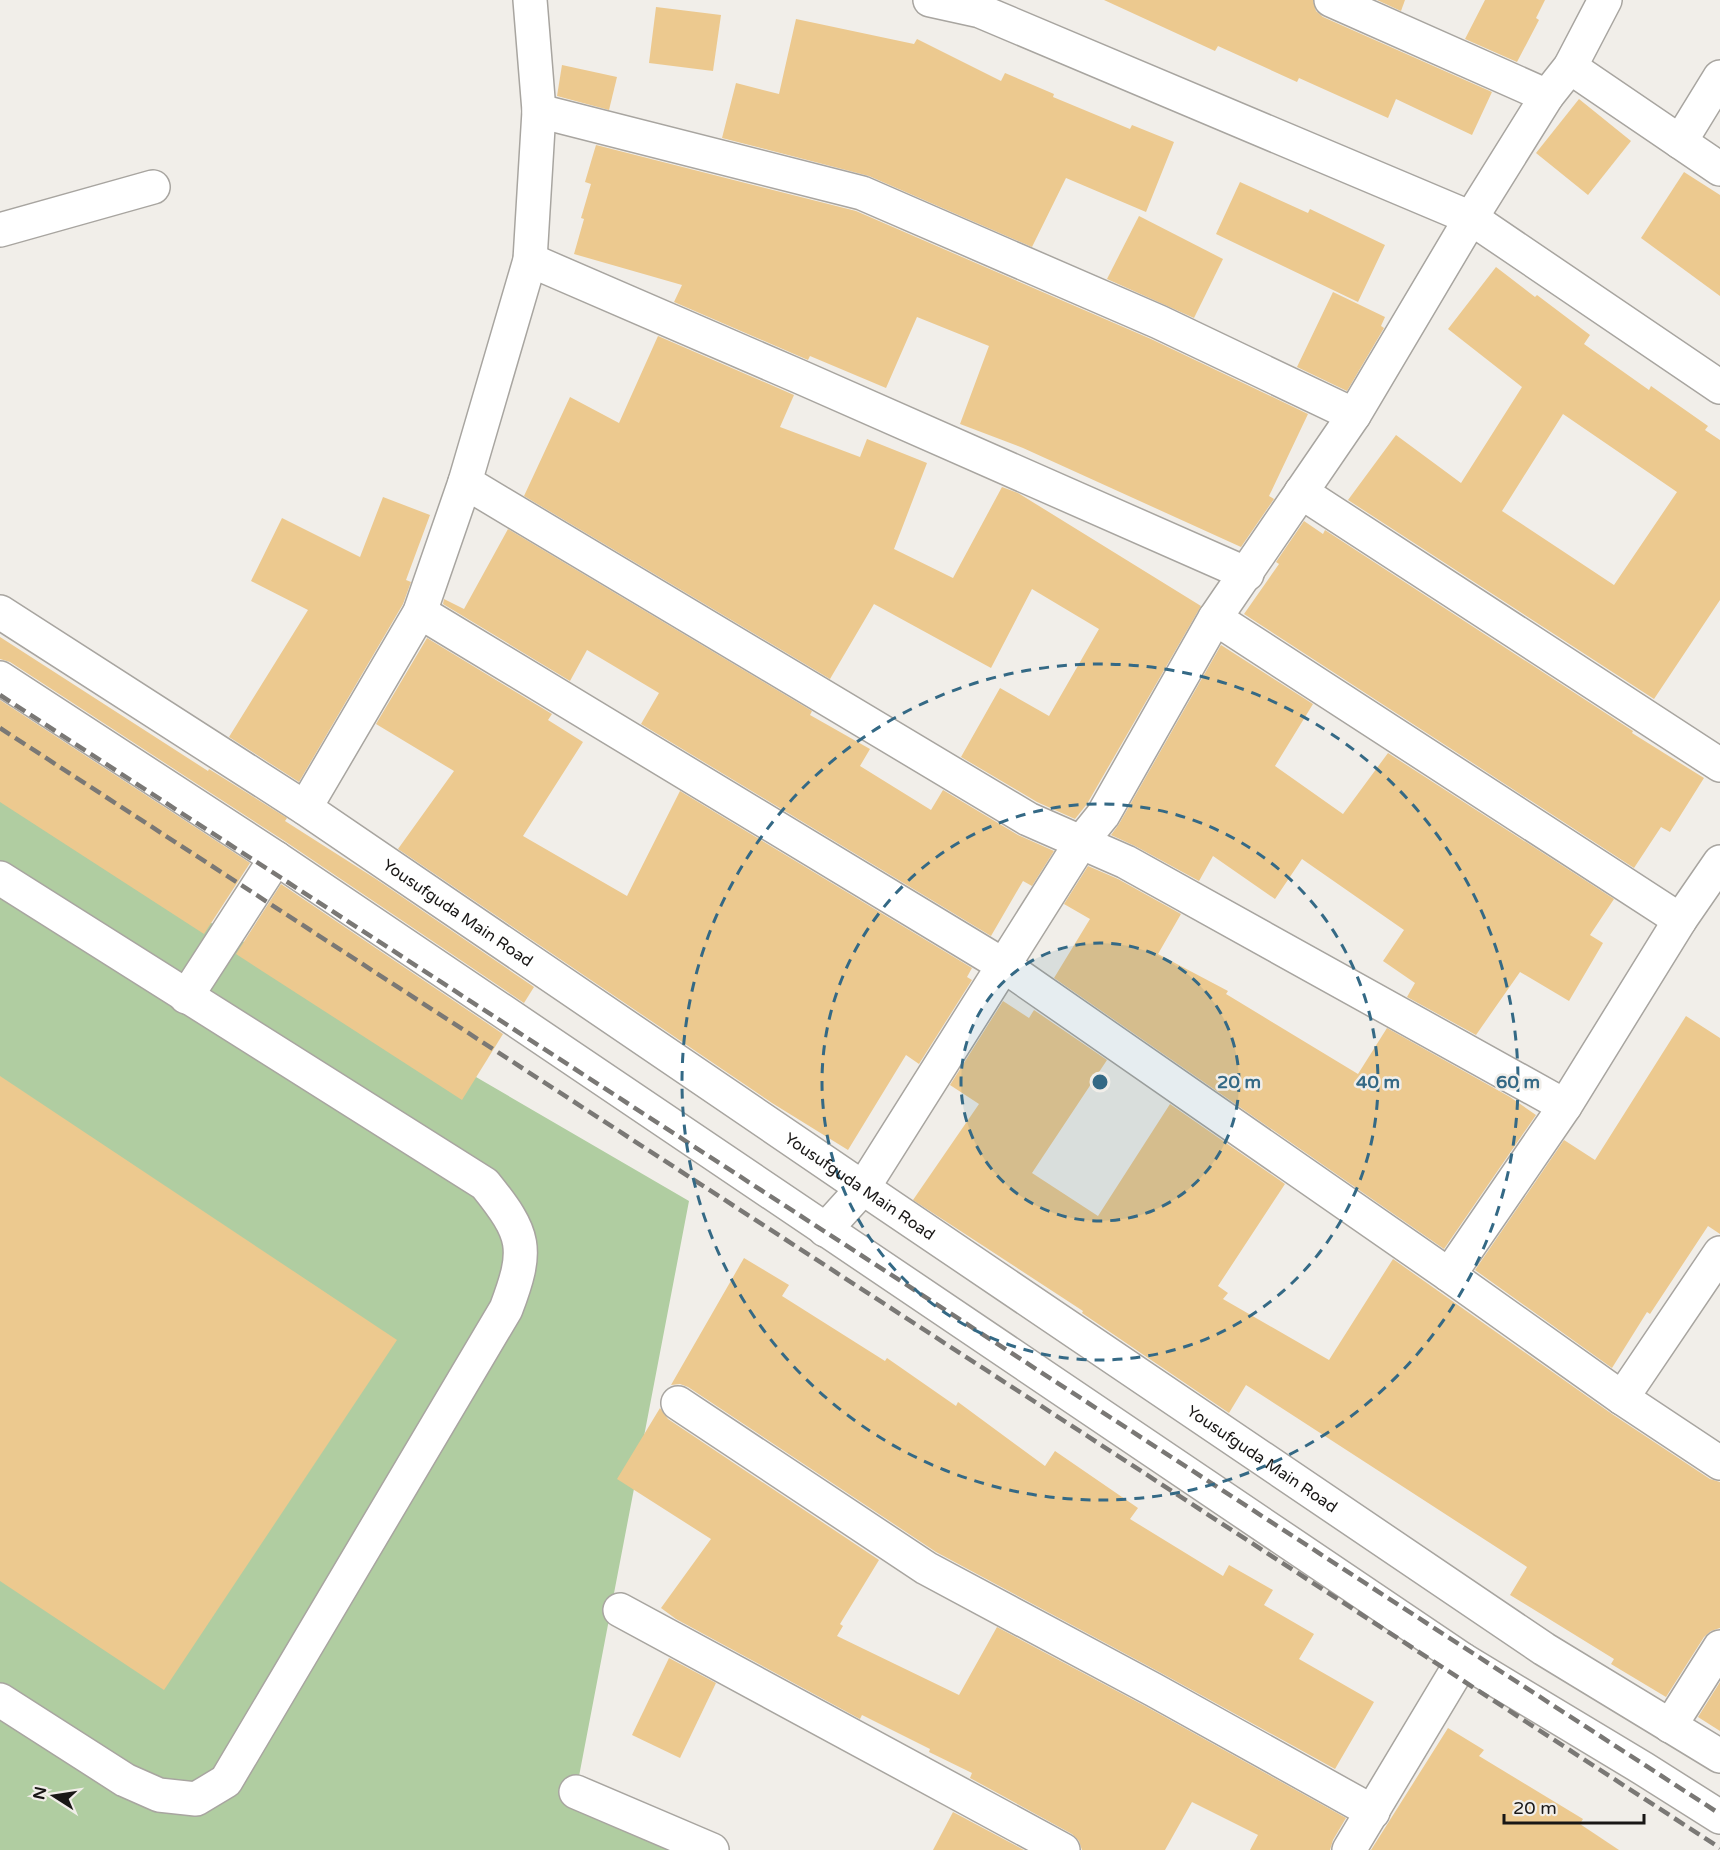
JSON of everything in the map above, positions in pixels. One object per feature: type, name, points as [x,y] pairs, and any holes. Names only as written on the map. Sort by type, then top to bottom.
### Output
[{"type":"street","points":[[305,808],[420,612],[465,482],[530,260],[539,111],[530,0]]},
{"type":"street","points":[[930,0],[982,6],[1471,218],[1720,387]]},
{"type":"street","points":[[1331,0],[1548,96]]},
{"type":"street","points":[[825,1230],[862,1188],[1082,841],[1103,815],[1215,618],[1354,415],[1471,218],[1548,96],[1570,67],[1605,0]]},
{"type":"street","points":[[1570,67],[1720,169]]},
{"type":"street","points":[[1680,142],[1720,77]]},
{"type":"street","points":[[539,111],[862,193],[1159,321],[1354,415]]},
{"type":"street","points":[[0,230],[153,187]]},
{"type":"street","points":[[530,260],[1247,574]]},
{"type":"street","points":[[465,482],[1028,819],[1126,862],[1564,1106]]},
{"type":"street","points":[[1301,492],[1720,765]]},
{"type":"street","name":"Yousufguda Main Road","points":[[0,612],[305,808],[1544,1649],[1720,1756]]},
{"type":"street","points":[[420,612],[1003,965],[1622,1398],[1720,1462]]},
{"type":"street","points":[[1215,618],[1680,920]]},
{"type":"street","points":[[0,678],[276,858],[1463,1660],[1720,1817]]},
{"type":"street","points":[[186,997],[276,858]]},
{"type":"street","points":[[1449,1275],[1564,1106],[1680,920],[1720,862]]},
{"type":"street","points":[[0,878],[485,1184],[508,1213],[521,1242],[519,1275],[506,1309],[225,1781],[196,1799],[159,1795],[125,1780],[0,1700]]},
{"type":"street","points":[[1622,1398],[1720,1253]]},
{"type":"street","points":[[678,1403],[926,1569],[1154,1689],[1373,1812]]},
{"type":"street","points":[[620,1610],[1063,1850]]},
{"type":"street","points":[[1671,1726],[1720,1647]]},
{"type":"street","points":[[1348,1850],[1463,1660]]},
{"type":"street","points":[[576,1792],[712,1850]]},
{"type":"green space","points":[[0,800],[689,1201],[576,1792],[701,1850],[0,1850]]},
{"type":"building","points":[[1104,0],[1313,0],[1316,11],[1323,17],[1492,92],[1472,135],[1396,99],[1388,118],[1299,78],[1297,82],[1218,46],[1215,51]]},
{"type":"building","points":[[1377,0],[1405,0],[1401,11]]},
{"type":"building","points":[[1485,0],[1545,0],[1536,18],[1539,20],[1517,62],[1465,39]]},
{"type":"building","points":[[656,7],[721,15],[713,71],[649,63]]},
{"type":"building","points":[[796,19],[914,44],[917,39],[1001,81],[1005,73],[1054,94],[1053,97],[1130,129],[1132,125],[1174,142],[1146,212],[1066,178],[1032,247],[869,176],[722,138],[736,83],[779,94]]},
{"type":"building","points":[[562,65],[617,77],[609,110],[557,96]]},
{"type":"building","points":[[1579,99],[1631,141],[1588,195],[1536,153]]},
{"type":"building","points":[[596,145],[856,211],[1151,339],[1308,414],[1269,496],[1274,499],[1241,547],[1023,448],[960,424],[989,346],[917,317],[886,388],[810,356],[808,360],[674,302],[682,285],[574,254],[591,184],[585,182]]},
{"type":"building","points":[[1684,172],[1720,195],[1720,296],[1641,238]]},
{"type":"building","points":[[1240,182],[1308,213],[1310,209],[1385,245],[1358,302],[1216,234]]},
{"type":"building","points":[[1139,216],[1223,259],[1194,318],[1107,279]]},
{"type":"building","points":[[1496,267],[1590,335],[1584,344],[1649,390],[1651,386],[1708,426],[1705,430],[1720,440],[1720,600],[1654,699],[1348,500],[1396,435],[1461,483],[1522,387],[1448,329]],"holes":[[[1563,414],[1677,492],[1614,585],[1502,511]]]},
{"type":"building","points":[[1333,292],[1385,317],[1381,326],[1384,328],[1347,391],[1297,367]]},
{"type":"building","points":[[658,336],[794,395],[780,427],[860,457],[867,439],[927,463],[894,549],[953,578],[1002,487],[1018,493],[1201,606],[1087,804],[1075,819],[1037,802],[961,757],[1000,688],[1049,716],[1099,629],[1032,589],[991,668],[874,604],[830,679],[524,496],[570,397],[619,423]]},
{"type":"building","points":[[383,497],[430,515],[406,580],[411,582],[403,604],[299,782],[229,737],[308,610],[251,581],[282,518],[360,557]]},
{"type":"building","points":[[1304,521],[1323,534],[1325,530],[1704,778],[1670,832],[1661,827],[1634,868],[1244,614],[1279,564],[1276,562]]},
{"type":"building","points":[[508,529],[812,711],[810,715],[870,749],[860,766],[931,810],[943,790],[1018,835],[1054,851],[1032,886],[1023,881],[991,936],[641,724],[659,693],[587,650],[570,681],[443,604],[444,599],[464,609]]},
{"type":"building","points":[[0,637],[208,771],[209,769],[287,818],[285,821],[376,879],[534,987],[524,1003],[286,842],[10,662],[0,659]]},
{"type":"building","points":[[427,638],[552,714],[548,720],[583,742],[523,836],[627,896],[680,791],[972,968],[967,977],[972,980],[919,1064],[906,1055],[848,1150],[772,1103],[398,849],[454,771],[376,724]]},
{"type":"building","points":[[1221,645],[1313,704],[1275,766],[1343,814],[1388,753],[1614,899],[1590,935],[1603,943],[1569,1001],[1520,972],[1476,1035],[1407,997],[1415,983],[1383,961],[1404,930],[1302,859],[1275,899],[1213,856],[1199,881],[1111,835]]},
{"type":"building","points":[[0,700],[250,863],[204,934],[0,802]]},
{"type":"building","points":[[1088,866],[1118,879],[1181,914],[1158,954],[1228,991],[1226,994],[1358,1074],[1387,1028],[1510,1097],[1536,1115],[1444,1249],[1054,978],[1090,919],[1064,904]]},
{"type":"building","points":[[281,884],[503,1034],[462,1100],[236,954]]},
{"type":"building","points":[[1003,1001],[1029,1018],[1034,1010],[1107,1060],[1032,1173],[1098,1216],[1170,1104],[1285,1184],[1218,1286],[1228,1293],[1223,1299],[1329,1360],[1393,1259],[1612,1414],[1710,1479],[1720,1482],[1720,1628],[1704,1637],[1666,1697],[1611,1664],[1614,1659],[1510,1595],[1527,1567],[1246,1385],[1229,1413],[1082,1313],[1083,1311],[913,1200],[979,1104],[950,1085]]},
{"type":"building","points":[[1686,1016],[1720,1038],[1720,1234],[1708,1226],[1650,1314],[1647,1312],[1612,1368],[1475,1270],[1564,1140],[1595,1160]]},
{"type":"building","points":[[0,1076],[397,1340],[164,1690],[0,1581]]},
{"type":"building","points":[[744,1258],[789,1285],[782,1296],[885,1361],[887,1358],[956,1406],[958,1402],[1045,1466],[1055,1451],[1138,1508],[1130,1519],[1223,1576],[1229,1565],[1273,1590],[1264,1605],[1314,1634],[1299,1659],[1374,1702],[1335,1769],[936,1552],[688,1387],[680,1384],[671,1385]]},
{"type":"building","points":[[660,1408],[668,1419],[879,1560],[840,1624],[843,1626],[837,1636],[959,1695],[997,1627],[1346,1818],[1330,1850],[1250,1850],[1258,1835],[1192,1802],[1165,1850],[1082,1850],[1079,1841],[1072,1834],[970,1778],[972,1773],[929,1752],[930,1749],[862,1715],[860,1719],[676,1619],[661,1608],[711,1539],[617,1479]]},
{"type":"building","points":[[669,1658],[716,1683],[680,1758],[632,1735]]},
{"type":"building","points":[[1720,1682],[1720,1731],[1698,1717]]},
{"type":"building","points":[[1448,1728],[1484,1750],[1479,1756],[1583,1819],[1580,1824],[1619,1850],[1371,1850]]},
{"type":"building","points":[[953,1812],[1024,1850],[933,1850]]},
{"type":"railway","points":[[0,695],[1720,1814]]},
{"type":"railway","points":[[0,728],[1720,1848]]}]
